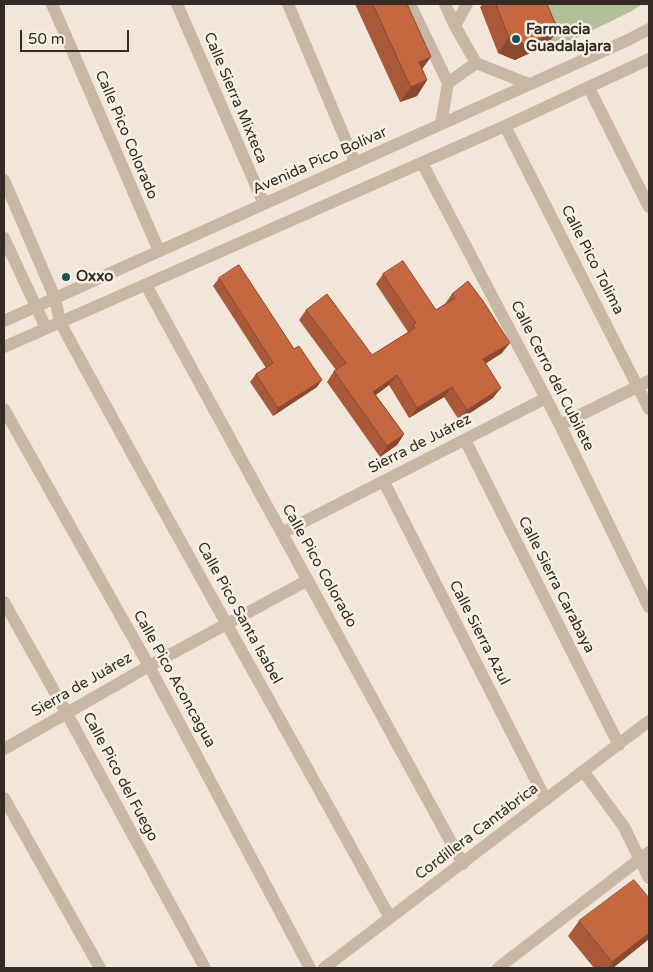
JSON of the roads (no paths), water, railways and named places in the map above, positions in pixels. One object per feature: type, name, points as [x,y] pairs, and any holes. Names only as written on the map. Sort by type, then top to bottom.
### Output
[{"type":"street","name":"Calle Pico Colorado","points":[[52,4],[159,251]]},
{"type":"street","name":"Calle Sierra Mixteca","points":[[177,4],[264,204]]},
{"type":"street","points":[[288,4],[355,162]]},
{"type":"street","points":[[410,4],[448,83],[441,124]]},
{"type":"street","points":[[445,4],[476,63],[529,84]]},
{"type":"street","points":[[455,26],[468,4]]},
{"type":"street","name":"Avenida Pico Bolívar","points":[[4,321],[649,29]]},
{"type":"street","points":[[4,347],[505,126],[649,59]]},
{"type":"street","points":[[448,83],[476,63]]},
{"type":"street","points":[[589,88],[649,207]]},
{"type":"street","name":"Calle Pico Tolima","points":[[505,126],[644,384],[649,409]]},
{"type":"street","name":"Calle Cerro del Cubilete","points":[[422,163],[560,425],[649,607]]},
{"type":"street","name":"Calle Pico Santa Isabel","points":[[4,180],[55,298],[60,322],[140,471],[390,918]]},
{"type":"street","points":[[4,238],[46,328]]},
{"type":"street","name":"Calle Pico Colorado","points":[[146,284],[464,864]]},
{"type":"street","points":[[560,425],[644,384]]},
{"type":"street","name":"Sierra de Juárez","points":[[282,533],[546,398]]},
{"type":"street","name":"Calle Pico Aconcagua","points":[[4,409],[149,666],[310,968]]},
{"type":"street","name":"Calle Sierra Carabaya","points":[[464,440],[618,745]]},
{"type":"street","name":"Calle Sierra Azul","points":[[384,482],[546,800]]},
{"type":"street","name":"Sierra de Juárez","points":[[4,748],[149,666],[308,580]]},
{"type":"street","name":"Calle Pico del Fuego","points":[[4,602],[205,968]]},
{"type":"street","name":"Cordillera Cantábrica","points":[[324,968],[464,864],[649,721]]},
{"type":"street","points":[[584,772],[645,855],[649,878]]},
{"type":"street","points":[[4,798],[100,968]]},
{"type":"street","points":[[498,968],[645,855]]},
{"type":"place","name":"Farmacia Guadalajara","points":[[516,39]]},
{"type":"place","name":"Oxxo","points":[[66,277]]}]
